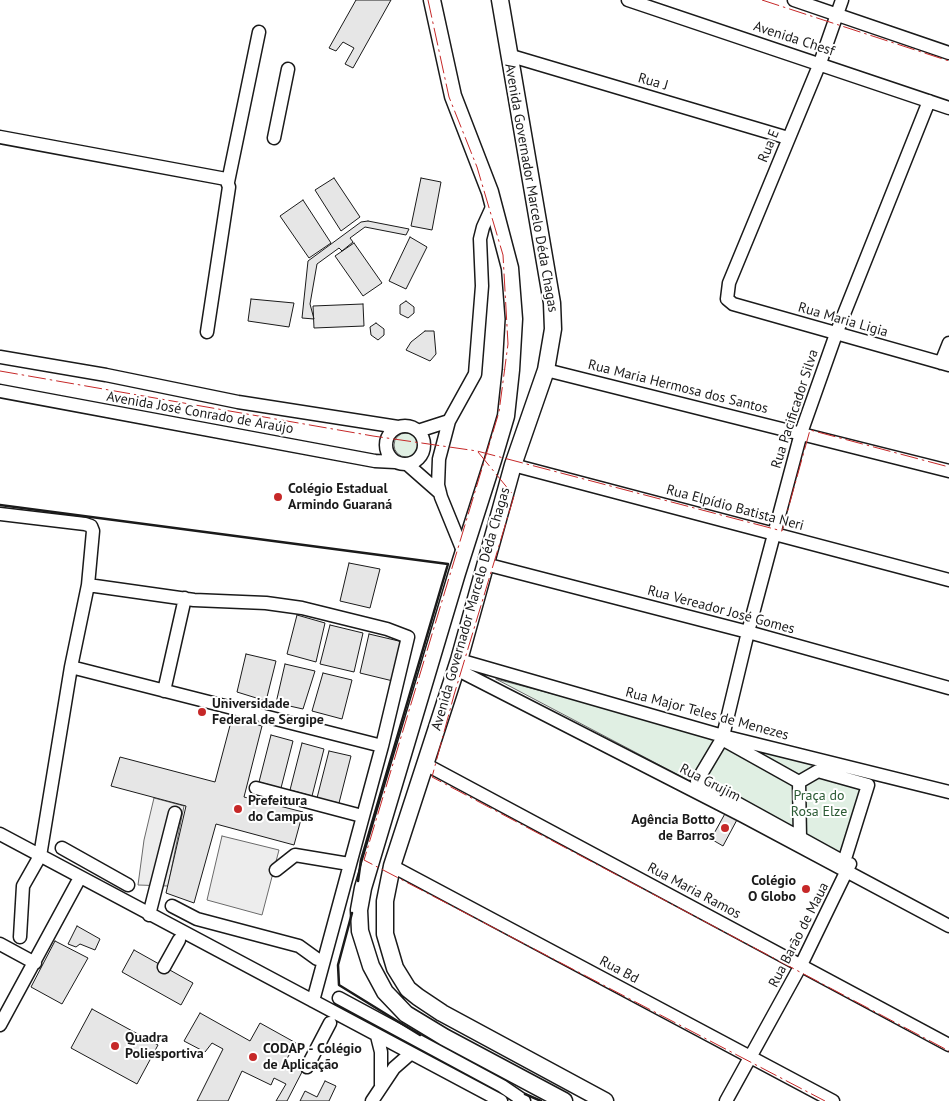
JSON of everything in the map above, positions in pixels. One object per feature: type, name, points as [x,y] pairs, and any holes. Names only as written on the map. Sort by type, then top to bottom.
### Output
[{"type":"main road","name":"Avenida Governador Marcelo Déda Chagas","points":[[432,0],[453,96],[490,192],[510,268],[514,319],[512,370],[506,416],[463,550],[363,888],[359,910],[360,931],[371,966],[385,992],[406,1014],[444,1037],[564,1101]]},
{"type":"main road","name":"Avenida Governador Marcelo Déda Chagas","points":[[500,0],[553,317],[546,370],[512,465],[457,665],[392,866],[385,902],[385,934],[395,968],[408,989],[442,1013],[605,1101]]},
{"type":"street","name":"Avenida Chesf","points":[[628,0],[820,63],[949,108]]},
{"type":"street","points":[[794,0],[949,53]]},
{"type":"street","name":"Rua E","points":[[729,302],[726,295],[729,283],[820,63],[842,0]]},
{"type":"street","points":[[207,332],[229,187],[228,182],[259,32]]},
{"type":"street","name":"Rua J","points":[[508,55],[788,138]]},
{"type":"street","points":[[274,138],[288,69]]},
{"type":"street","name":"Rua Pacificador Silva","points":[[723,736],[773,533],[801,433],[836,334],[929,101]]},
{"type":"street","points":[[0,137],[202,174],[222,178],[228,182]]},
{"type":"street","points":[[463,550],[440,493],[439,459],[450,421],[475,374],[482,286],[480,239],[493,205]]},
{"type":"street","name":"Rua Maria Ligia","points":[[729,302],[945,364]]},
{"type":"street","points":[[945,364],[949,343]]},
{"type":"street","points":[[0,357],[106,375],[238,402],[398,427],[406,426],[418,431],[422,436],[424,449],[418,459],[401,463]]},
{"type":"street","name":"Rua Maria Hermosa dos Santos","points":[[546,370],[949,471]]},
{"type":"street","name":"Avenida José Conrado de Araújo","points":[[0,391],[374,460],[401,463]]},
{"type":"street","points":[[418,431],[450,421]]},
{"type":"street","points":[[398,427],[389,434],[386,447],[387,453],[440,493]]},
{"type":"street","name":"Rua Elpídio Batista Neri","points":[[512,465],[949,580]]},
{"type":"street","points":[[0,514],[81,523],[91,526],[93,531],[88,585],[71,667],[40,856],[24,882],[20,937]]},
{"type":"street","name":"Rua Vereador José Gomes","points":[[485,564],[748,632],[949,688]]},
{"type":"street","points":[[88,585],[185,598],[302,608],[406,636],[408,644],[313,1001]]},
{"type":"street","points":[[164,691],[185,598]]},
{"type":"street","name":"Rua Major Teles de Menezes","points":[[457,665],[723,736],[949,792]]},
{"type":"street","name":"Rua Grujim","points":[[457,665],[843,874],[949,926]]},
{"type":"street","points":[[71,667],[382,746]]},
{"type":"street","points":[[722,739],[799,782],[818,771],[868,785],[844,862],[697,781],[722,739]]},
{"type":"street","name":"Rua Maria Ramos","points":[[425,764],[801,961],[949,1045]]},
{"type":"street","name":"Rua Barão de Maua","points":[[726,1101],[749,1053],[801,961],[843,874],[878,774]]},
{"type":"street","points":[[799,782],[800,838]]},
{"type":"street","points":[[256,788],[362,816]]},
{"type":"street","points":[[149,914],[175,813]]},
{"type":"street","points":[[0,834],[501,1101]]},
{"type":"street","points":[[62,848],[128,885]]},
{"type":"street","points":[[276,870],[296,855],[349,864]]},
{"type":"street","name":"Rua Bd","points":[[392,866],[749,1053],[832,1101]]},
{"type":"street","points":[[0,1026],[77,883]]},
{"type":"street","points":[[172,906],[197,919],[299,946],[316,958]]},
{"type":"street","points":[[164,967],[179,940]]},
{"type":"street","points":[[0,944],[34,963]]},
{"type":"street","points":[[339,998],[502,1086],[524,1101]]},
{"type":"street","points":[[306,1067],[330,1023]]},
{"type":"street","points":[[377,1036],[381,1052],[381,1085]]},
{"type":"street","points":[[720,1101],[749,1053]]},
{"type":"street","points":[[372,1101],[394,1068],[410,1054]]},
{"type":"green space","points":[[406,433],[415,436],[418,445],[415,454],[406,457],[397,454],[394,445],[397,436]]},
{"type":"green space","name":"Praça do Rosa Elze","points":[[496,679],[868,777],[844,862]]},
{"type":"shaded area","points":[[154,798],[184,806],[168,886],[138,885],[144,840]]},
{"type":"shaded area","points":[[222,836],[279,850],[262,915],[207,900]]},
{"type":"building","points":[[356,0],[391,0],[353,68],[345,64],[354,48],[343,42],[336,51],[329,48]]},
{"type":"building","points":[[334,178],[360,217],[341,231],[315,190]]},
{"type":"building","points":[[421,178],[441,182],[432,230],[411,226]]},
{"type":"building","points":[[303,200],[331,243],[309,258],[280,216]]},
{"type":"building","points":[[368,221],[409,229],[406,235],[365,227],[350,238],[353,242],[342,251],[339,248],[317,264],[310,304],[314,319],[302,318],[308,261],[361,222]]},
{"type":"building","points":[[410,237],[427,247],[406,289],[389,281]]},
{"type":"building","points":[[354,243],[382,283],[363,296],[335,256]]},
{"type":"building","points":[[251,299],[294,303],[289,327],[248,321]]},
{"type":"building","points":[[406,301],[414,307],[414,313],[408,318],[400,314],[400,305]]},
{"type":"building","points":[[363,304],[364,326],[314,328],[313,306]]},
{"type":"building","points":[[376,323],[384,329],[384,335],[378,340],[371,335],[370,327]]},
{"type":"building","points":[[425,331],[434,331],[436,354],[430,361],[406,350],[411,342]]},
{"type":"building","points":[[349,563],[380,569],[370,608],[340,601]]},
{"type":"building","points":[[297,615],[325,623],[316,662],[287,654]]},
{"type":"building","points":[[330,625],[363,633],[354,672],[320,664]]},
{"type":"building","points":[[369,634],[403,642],[393,681],[360,673]]},
{"type":"building","points":[[246,654],[276,661],[266,701],[237,692]]},
{"type":"building","points":[[285,664],[315,671],[303,709],[276,703]]},
{"type":"building","points":[[323,673],[352,680],[342,719],[312,711]]},
{"type":"building","name":"Prefeitura do Campus","points":[[232,718],[262,726],[244,797],[303,812],[294,845],[216,824],[194,903],[166,893],[186,806],[111,786],[120,757],[215,782]]},
{"type":"building","points":[[271,735],[293,741],[281,788],[259,782]]},
{"type":"building","points":[[302,743],[324,749],[312,796],[290,790]]},
{"type":"building","points":[[329,751],[351,756],[339,803],[317,798]]},
{"type":"building","name":"Agência Botto de Barros","points":[[727,810],[739,816],[723,846],[711,839]]},
{"type":"building","points":[[77,926],[100,939],[95,950],[80,944],[76,947],[68,944]]},
{"type":"building","points":[[55,941],[88,958],[62,1004],[31,987]]},
{"type":"building","points":[[134,950],[193,983],[181,1005],[122,972]]},
{"type":"building","name":"Quadra Poliesportiva","points":[[92,1009],[158,1045],[137,1084],[71,1048]]},
{"type":"building","name":"CODAP - Colégio de Aplicação","points":[[200,1013],[250,1041],[260,1023],[296,1043],[285,1062],[303,1070],[287,1101],[276,1101],[286,1084],[274,1078],[271,1085],[242,1071],[228,1101],[197,1101],[223,1049],[212,1043],[205,1052],[184,1041]]},
{"type":"building","points":[[325,1081],[336,1086],[329,1101],[300,1101],[305,1091],[317,1097]]},
{"type":"wall","points":[[0,505],[448,564],[361,860],[358,881]]},
{"type":"wall","points":[[352,913],[338,965],[339,985],[420,1035]]},
{"type":"wall","points":[[525,1094],[541,1101]]},
{"type":"power","points":[[428,0],[449,97],[477,167],[503,255],[508,344],[499,412],[364,860],[825,1101]]},
{"type":"power","points":[[762,0],[949,61]]},
{"type":"power","points":[[0,371],[373,436],[477,451],[782,531],[810,430],[949,467]]},
{"type":"power","points":[[478,452],[514,496],[454,695],[432,777],[949,1051]]},
{"type":"place","name":"Colégio Estadual Armindo Guaraná","points":[[278,497]]},
{"type":"place","name":"Universidade Federal de Sergipe","points":[[202,712]]},
{"type":"place","name":"Prefeitura do Campus","points":[[238,809]]},
{"type":"place","name":"Agência Botto de Barros","points":[[725,828]]},
{"type":"place","name":"Colégio O Globo","points":[[806,889]]},
{"type":"place","name":"Quadra Poliesportiva","points":[[115,1046]]},
{"type":"place","name":"CODAP - Colégio de Aplicação","points":[[253,1057]]}]
